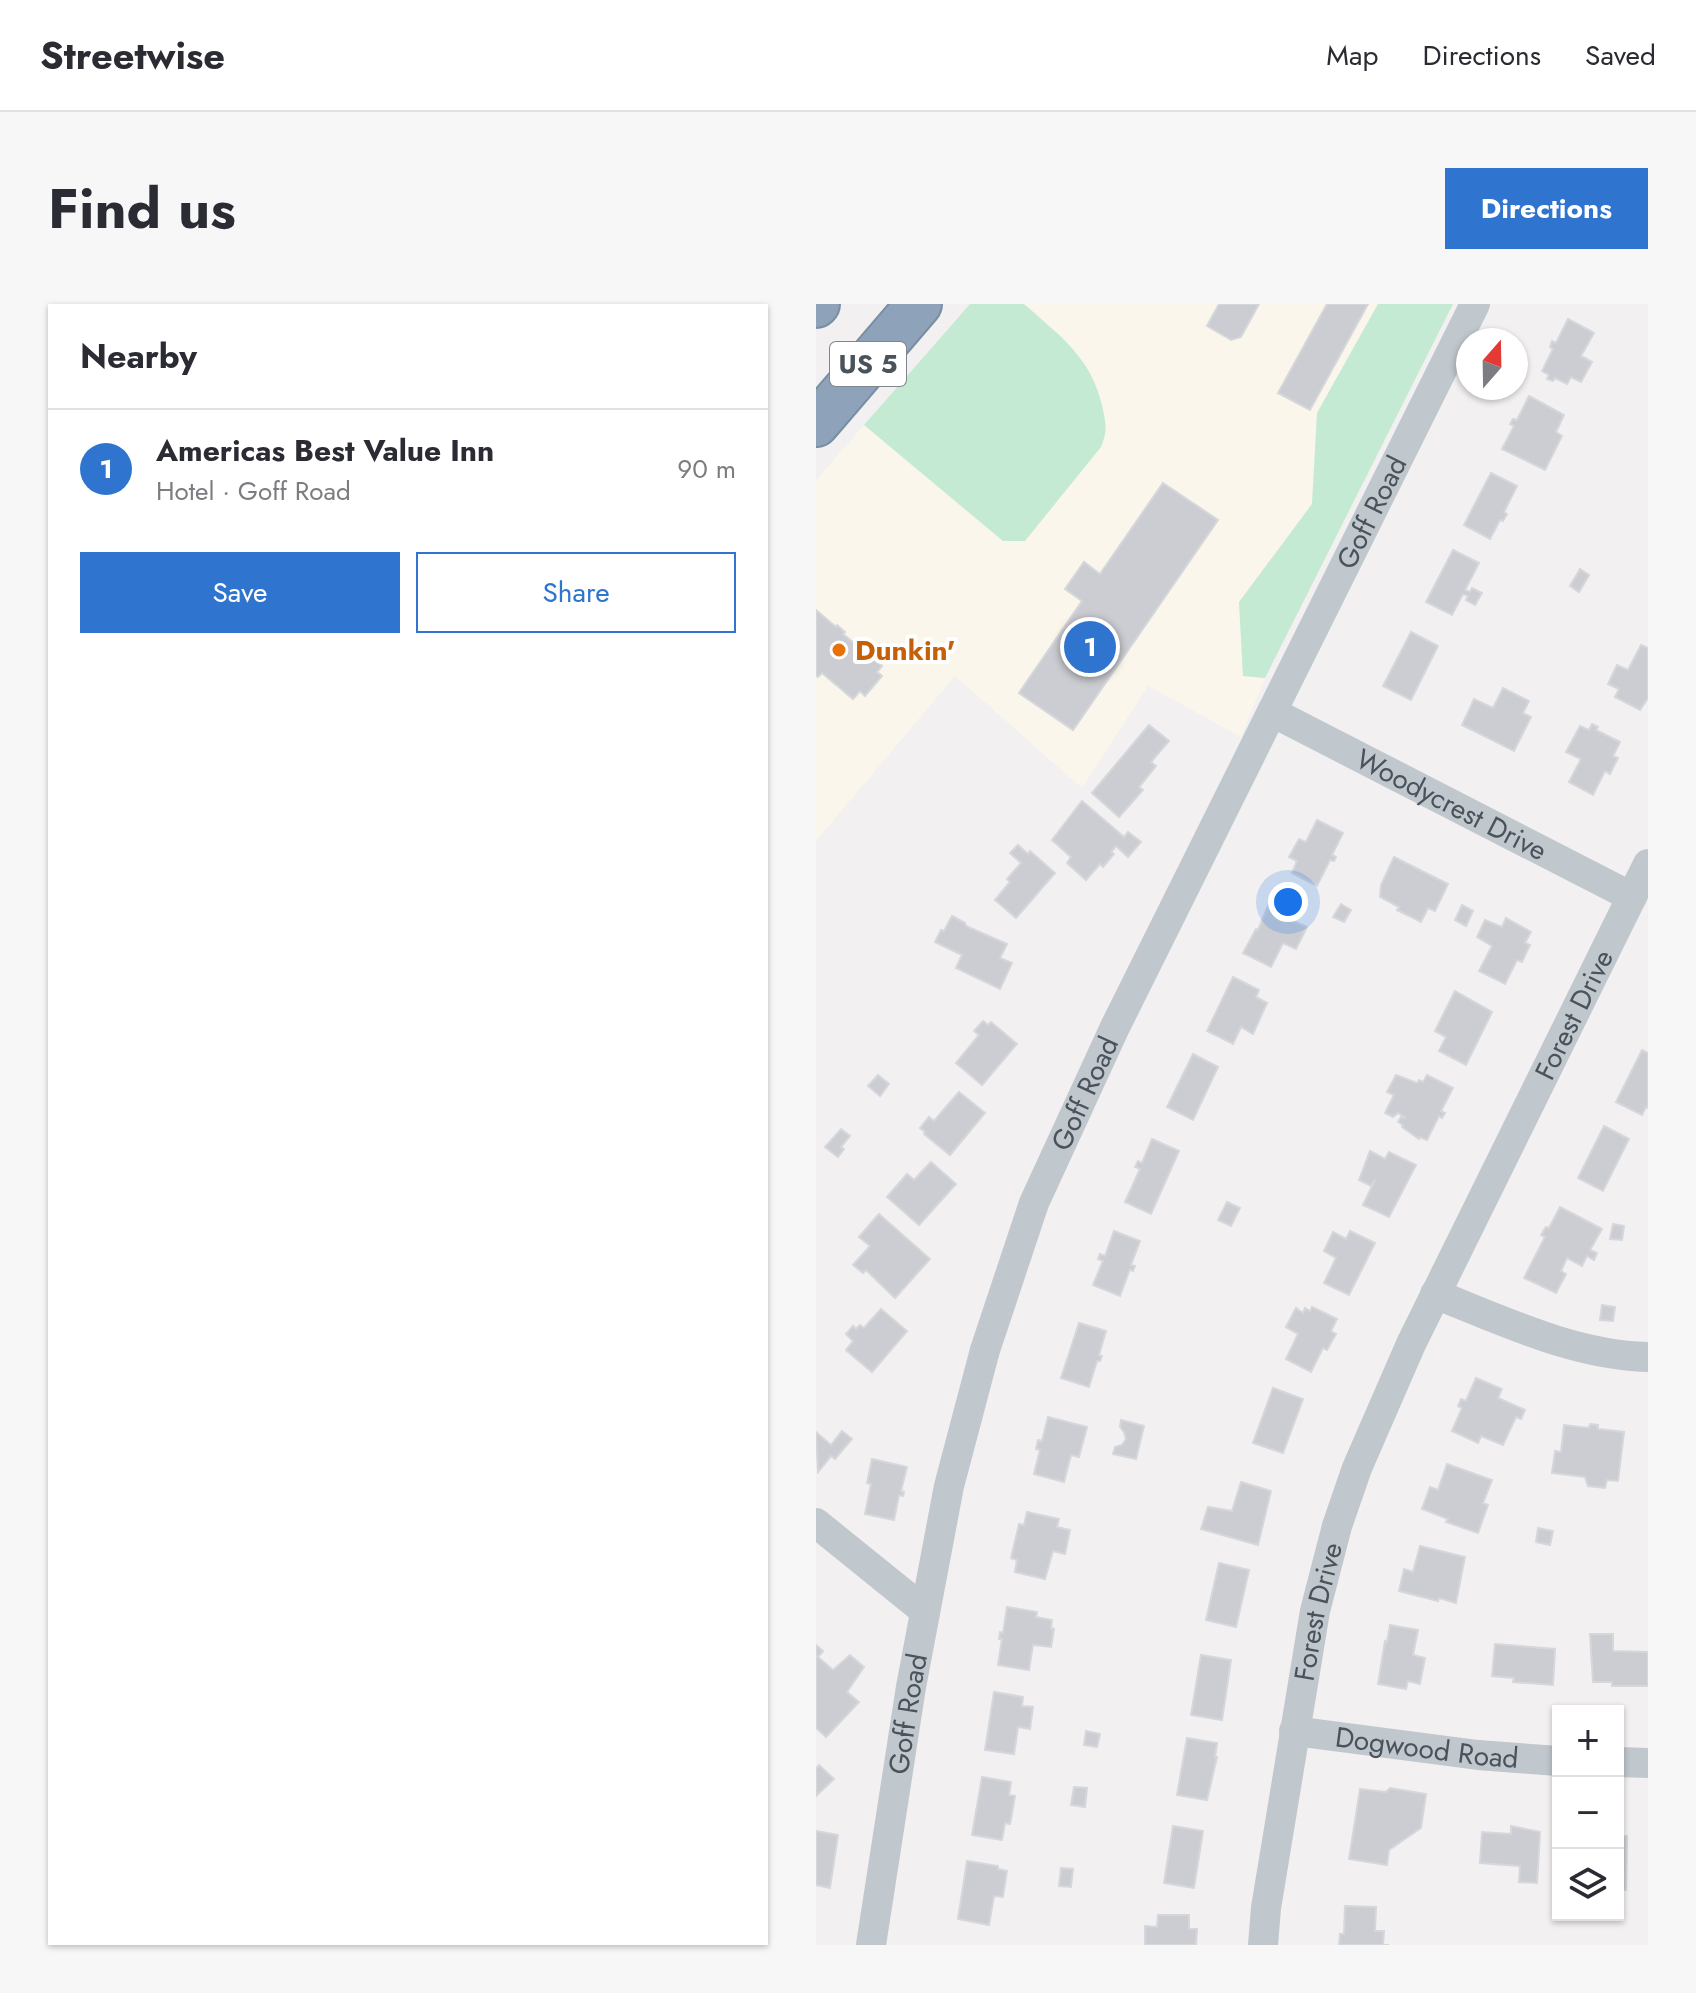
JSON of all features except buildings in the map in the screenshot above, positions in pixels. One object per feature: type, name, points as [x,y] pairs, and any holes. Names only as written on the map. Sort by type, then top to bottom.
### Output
[{"type":"highway","name":"US 5","points":[[816,424],[919,304]]},
{"type":"street","name":"Goff Road","points":[[871,1945],[906,1717],[949,1486],[989,1337],[1034,1203],[1115,1027],[1475,304]]},
{"type":"street","name":"Woodycrest Drive","points":[[1272,712],[1632,897]]},
{"type":"street","name":"Forest Drive","points":[[1263,1945],[1266,1908],[1315,1611],[1342,1512],[1380,1410],[1648,864]]},
{"type":"street","points":[[1435,1294],[1572,1346],[1648,1357]]},
{"type":"street","points":[[816,1523],[925,1611]]},
{"type":"street","name":"Dogwood Road","points":[[1294,1731],[1478,1755],[1552,1761]]},
{"type":"street","points":[[1624,1762],[1648,1763]]},
{"type":"shaded area","points":[[970,304],[1378,304],[1317,413],[1312,504],[1239,602],[1243,676],[1265,678],[1241,737],[1148,686],[1082,788],[955,676],[816,841],[816,480]]},
{"type":"green space","points":[[970,304],[1024,304],[1082,360],[1102,405],[1106,427],[1101,447],[1025,541],[1003,541],[864,425]]},
{"type":"green space","points":[[1378,304],[1453,304],[1265,678],[1243,676],[1239,602],[1312,504],[1317,413]]},
{"type":"place","name":"Americas Best Value Inn","points":[[1090,647]]},
{"type":"place","name":"Dunkin'","points":[[839,650]]}]
